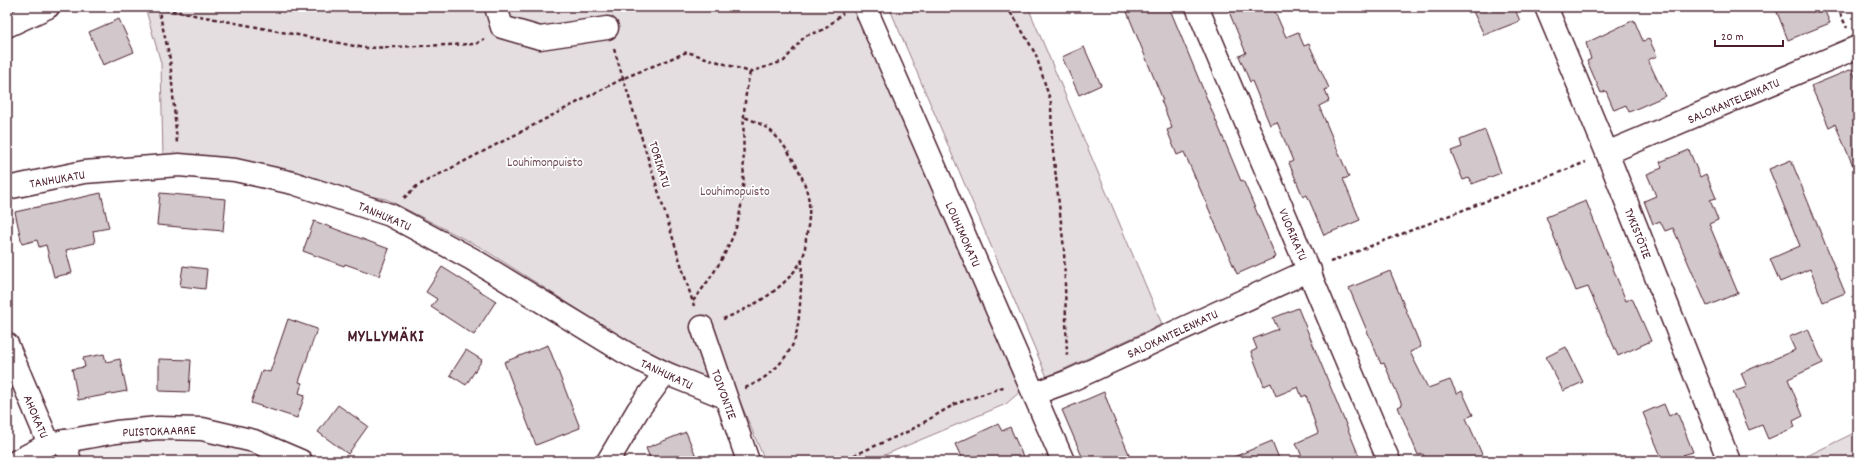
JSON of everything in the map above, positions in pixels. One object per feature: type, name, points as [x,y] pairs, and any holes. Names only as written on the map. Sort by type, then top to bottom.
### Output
[{"type":"street","points":[[7,26],[48,7]]},
{"type":"street","name":"LOUHIMOKATU","points":[[865,7],[1063,461]]},
{"type":"street","name":"VUORIKATU","points":[[1197,7],[1310,270],[1389,461]]},
{"type":"street","name":"TYKISTÖTIE","points":[[1546,7],[1607,154],[1729,461]]},
{"type":"street","points":[[499,17],[540,38],[607,28]]},
{"type":"street","name":"SALOKANTELENKATU","points":[[1607,154],[1858,47]]},
{"type":"street","name":"TANHUKATU","points":[[7,188],[84,172],[179,165],[235,170],[285,182],[390,215],[472,259],[626,353],[665,374],[725,397]]},
{"type":"street","name":"SALOKANTELENKATU","points":[[1034,394],[1068,381],[1310,270]]},
{"type":"street","name":"TOIVONTIE","points":[[702,327],[748,461]]},
{"type":"street","name":"AHOKATU","points":[[7,344],[52,452]]},
{"type":"street","points":[[608,461],[638,410],[665,374]]},
{"type":"street","name":"PUISTOKAARRE","points":[[17,461],[52,452],[116,432],[158,428],[202,429],[254,441],[301,461]]},
{"type":"path","points":[[179,165],[170,59],[158,7],[365,48],[476,44],[499,17]]},
{"type":"path","points":[[1006,7],[1016,20],[1036,55],[1051,103],[1052,142],[1064,249],[1068,381]]},
{"type":"path","points":[[390,215],[417,186],[624,78],[687,52],[750,72],[784,61],[805,36],[826,29],[844,11]]},
{"type":"path","name":"TORIKATU","points":[[607,28],[624,78],[692,301],[702,327]]},
{"type":"path","points":[[692,301],[710,281],[728,248],[740,213],[743,179],[745,102],[750,72]]},
{"type":"path","points":[[725,397],[761,382],[780,364],[793,345],[801,291],[802,259],[807,234],[809,202],[801,174],[773,133],[756,121],[744,117]]},
{"type":"path","points":[[1310,270],[1607,154]]},
{"type":"path","points":[[702,327],[748,308],[772,293],[791,275],[802,259]]},
{"type":"path","points":[[841,461],[909,431],[955,404],[998,388]]},
{"type":"shaded area","points":[[160,440],[206,443],[253,453],[271,461],[46,461],[55,457],[111,445]]},
{"type":"green space","name":"Louhimopuisto","points":[[145,7],[857,7],[1022,390],[1006,404],[870,461],[765,461],[736,392],[632,344],[480,247],[386,199],[163,160],[161,63]]},
{"type":"green space","points":[[889,7],[1028,7],[1162,324],[1047,377]]},
{"type":"green space","points":[[1858,431],[1858,461],[1797,461]]},
{"type":"building","points":[[1125,7],[1169,7],[1241,181],[1243,180],[1276,257],[1237,274],[1184,152],[1177,155],[1167,130],[1172,128],[1161,100],[1163,100]]},
{"type":"building","points":[[1227,7],[1273,7],[1286,37],[1298,32],[1304,46],[1309,44],[1329,88],[1325,90],[1329,101],[1319,106],[1349,177],[1343,179],[1360,220],[1324,235],[1307,195],[1303,197],[1289,163],[1293,161],[1277,122],[1270,125],[1252,81],[1250,82],[1239,56],[1246,53]]},
{"type":"building","points":[[1471,7],[1514,7],[1520,21],[1484,35]]},
{"type":"building","points":[[1775,7],[1823,7],[1830,23],[1788,40]]},
{"type":"building","points":[[119,19],[134,52],[103,65],[89,32]]},
{"type":"building","points":[[1634,20],[1643,41],[1649,39],[1657,56],[1648,60],[1665,96],[1629,112],[1626,105],[1614,110],[1606,91],[1601,93],[1587,61],[1591,59],[1586,43]]},
{"type":"building","points":[[1084,47],[1101,85],[1079,95],[1062,57]]},
{"type":"building","points":[[1852,69],[1858,84],[1858,177],[1835,124],[1829,127],[1811,86]]},
{"type":"building","points":[[1485,130],[1501,173],[1472,184],[1469,178],[1463,180],[1451,151],[1462,147],[1460,140]]},
{"type":"building","points":[[1689,150],[1700,177],[1706,174],[1716,198],[1710,200],[1718,220],[1709,224],[1738,293],[1707,306],[1673,228],[1665,231],[1660,221],[1653,224],[1644,201],[1656,196],[1647,174],[1662,168],[1660,162]]},
{"type":"building","points":[[1791,160],[1845,293],[1823,302],[1810,269],[1780,282],[1770,259],[1800,246],[1769,169]]},
{"type":"building","points":[[101,193],[109,228],[93,231],[95,243],[66,250],[72,273],[54,277],[46,245],[39,247],[37,240],[22,244],[15,212]]},
{"type":"building","points":[[160,193],[226,199],[223,231],[157,225]]},
{"type":"building","points":[[1586,201],[1626,301],[1632,298],[1651,341],[1618,356],[1588,287],[1576,291],[1546,217]]},
{"type":"building","points":[[314,221],[389,249],[379,276],[345,264],[344,266],[303,251]]},
{"type":"building","points":[[183,266],[207,269],[205,289],[180,286]]},
{"type":"building","points":[[442,267],[496,301],[474,335],[431,307],[437,299],[426,292]]},
{"type":"building","points":[[1390,271],[1421,347],[1410,352],[1428,388],[1450,380],[1457,394],[1462,391],[1473,415],[1466,418],[1485,461],[1426,461],[1423,454],[1418,455],[1398,407],[1402,405],[1384,363],[1381,364],[1349,288]]},
{"type":"building","points":[[1298,308],[1361,461],[1304,461],[1296,443],[1318,433],[1306,395],[1302,397],[1298,387],[1276,396],[1271,383],[1264,386],[1251,352],[1257,349],[1253,339],[1278,329],[1273,318]]},
{"type":"building","points":[[288,319],[317,329],[299,382],[302,383],[299,393],[305,395],[297,418],[251,403],[262,370],[270,372]]},
{"type":"building","points":[[1808,329],[1823,363],[1788,379],[1803,416],[1793,421],[1795,427],[1768,439],[1762,425],[1749,430],[1733,392],[1747,387],[1741,373],[1795,350],[1789,337]]},
{"type":"building","points":[[548,345],[580,428],[536,445],[504,362]]},
{"type":"building","points":[[1566,347],[1583,382],[1563,391],[1546,357]]},
{"type":"building","points":[[466,350],[482,360],[466,385],[450,375]]},
{"type":"building","points":[[104,354],[106,362],[120,359],[127,391],[78,400],[72,369],[85,367],[83,358]]},
{"type":"building","points":[[159,359],[191,360],[189,392],[159,391]]},
{"type":"building","points":[[1104,392],[1132,461],[1084,461],[1062,410]]},
{"type":"building","points":[[1664,404],[1669,416],[1677,412],[1693,452],[1683,455],[1686,461],[1663,461],[1643,413]]},
{"type":"building","points":[[338,405],[368,426],[348,454],[318,432]]},
{"type":"building","points":[[998,424],[1002,431],[1010,427],[1025,461],[963,461],[955,444]]},
{"type":"building","points":[[686,432],[698,461],[651,461],[646,448]]},
{"type":"building","points":[[1272,441],[1280,461],[1224,461]]},
{"type":"district","name":"MYLLYMÄKI","points":[[386,335]]},
{"type":"park label","name":"Louhimonpuisto","points":[[545,161]]}]
